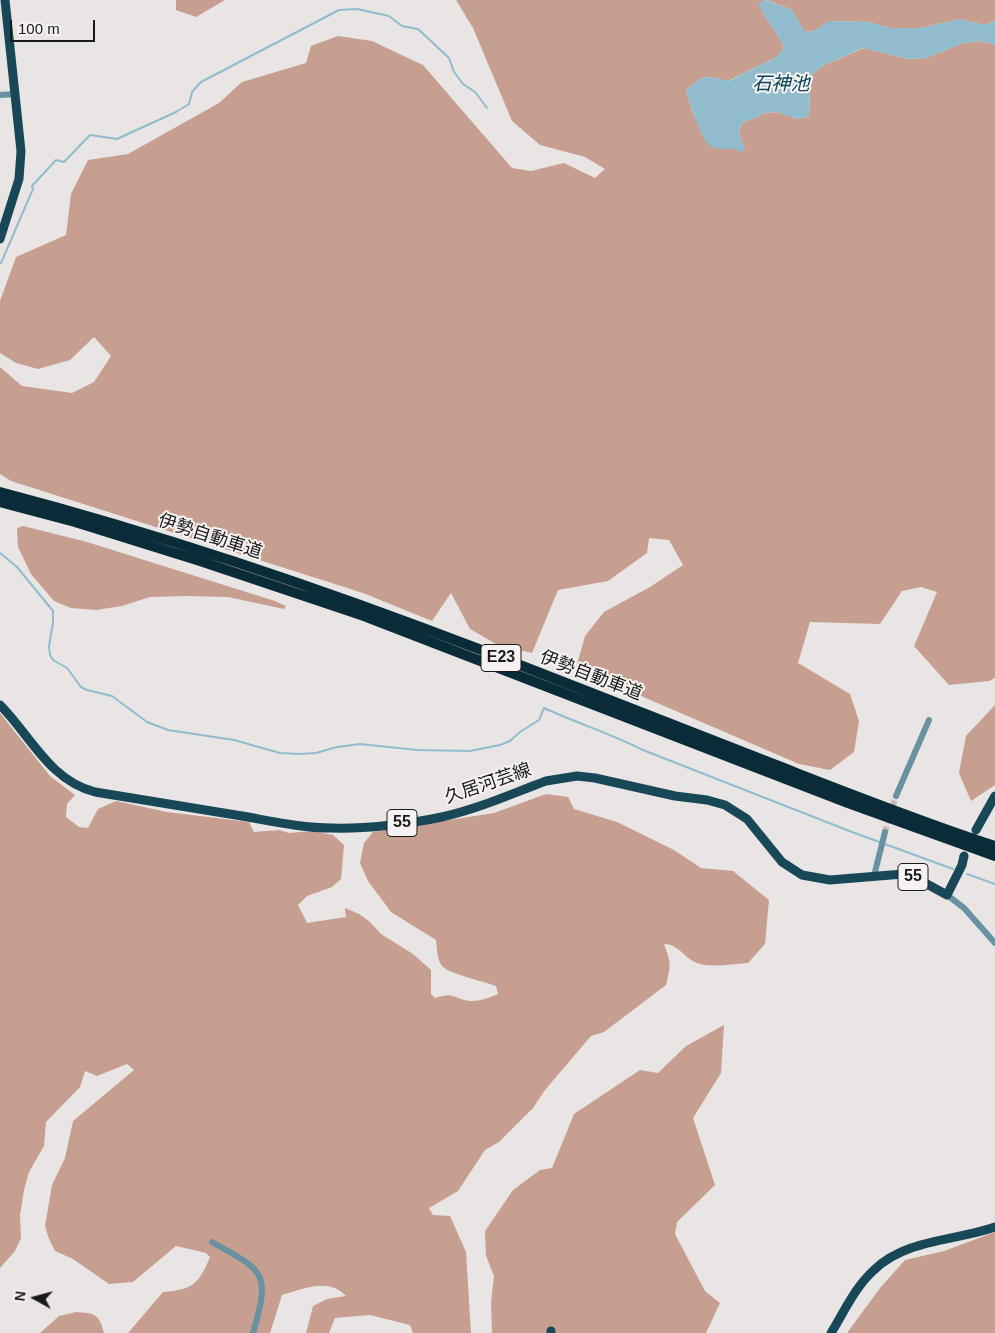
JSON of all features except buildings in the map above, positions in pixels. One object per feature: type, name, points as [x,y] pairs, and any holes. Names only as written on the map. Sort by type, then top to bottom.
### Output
[{"type":"highway","name":"伊勢自動車道","points":[[0,492],[78,512],[203,551],[366,607],[852,794],[995,846]]},
{"type":"highway","name":"伊勢自動車道","points":[[0,502],[200,560],[364,616],[848,803],[995,856]]},
{"type":"main road","points":[[0,239],[19,179],[21,141],[5,0]]},
{"type":"main road","name":"久居河芸線","points":[[0,705],[29,742],[57,772],[76,786],[95,792],[297,825],[334,829],[363,828],[440,818],[494,802],[546,781],[577,776],[595,778],[725,805],[747,820],[782,862],[806,876],[830,880],[904,874],[948,894]]},
{"type":"main road","points":[[976,830],[995,796]]},
{"type":"main road","name":"55","points":[[948,894],[962,865],[964,856]]},
{"type":"main road","points":[[831,1333],[855,1292],[873,1270],[895,1254],[918,1245],[995,1227]]},
{"type":"street","points":[[0,95],[15,94]]},
{"type":"street","points":[[896,796],[929,720]]},
{"type":"street","points":[[874,876],[885,832]]},
{"type":"street","points":[[948,894],[964,908],[995,943]]},
{"type":"street","points":[[212,1242],[246,1261],[258,1273],[262,1281],[262,1293],[253,1333]]},
{"type":"shaded area","points":[[176,0],[225,0],[196,17],[176,10]]},
{"type":"shaded area","points":[[456,0],[766,0],[759,3],[761,9],[784,47],[777,57],[728,81],[709,77],[700,79],[686,90],[693,113],[708,143],[745,149],[739,133],[741,125],[745,121],[758,117],[763,113],[777,112],[798,119],[809,116],[810,84],[813,74],[822,66],[864,48],[908,59],[926,58],[963,43],[981,41],[995,45],[995,678],[989,681],[949,685],[914,646],[937,592],[921,587],[902,591],[880,624],[810,622],[798,663],[850,694],[859,721],[854,752],[830,770],[799,764],[576,668],[585,636],[604,612],[650,587],[683,565],[669,540],[649,538],[647,553],[608,581],[558,590],[532,653],[496,644],[470,629],[451,593],[432,621],[363,593],[11,481],[0,474],[0,367],[22,386],[72,393],[94,382],[111,356],[94,337],[70,360],[38,369],[16,363],[0,353],[0,301],[16,257],[66,235],[71,194],[88,160],[128,154],[219,103],[242,82],[306,63],[311,46],[338,36],[372,41],[423,65],[512,168],[531,171],[564,163],[595,178],[605,169],[585,157],[540,145],[512,121],[473,28]]},
{"type":"shaded area","points":[[767,0],[995,0],[995,21],[984,25],[960,19],[921,28],[890,28],[868,22],[830,21],[814,31],[804,32],[792,10]]},
{"type":"shaded area","points":[[23,526],[87,542],[286,606],[284,609],[228,597],[186,596],[150,597],[122,606],[96,610],[71,608],[54,601],[31,574],[18,547],[17,528]]},
{"type":"shaded area","points":[[995,705],[995,785],[971,801],[959,773],[966,736]]},
{"type":"shaded area","points":[[0,713],[50,776],[75,795],[67,804],[66,817],[79,827],[88,828],[98,809],[116,801],[167,812],[249,822],[254,832],[279,830],[289,833],[313,831],[333,835],[344,845],[341,879],[332,887],[307,896],[298,905],[307,923],[346,917],[345,908],[359,914],[381,934],[413,954],[431,970],[431,994],[435,998],[451,995],[475,1001],[498,994],[496,986],[460,975],[443,967],[438,958],[436,940],[391,912],[368,881],[360,863],[364,843],[373,832],[494,813],[546,794],[568,797],[574,809],[617,822],[674,850],[701,868],[733,871],[769,900],[765,944],[748,963],[716,965],[692,961],[674,946],[664,944],[670,964],[666,985],[604,1032],[591,1036],[545,1090],[533,1108],[499,1142],[485,1150],[458,1191],[429,1208],[433,1215],[450,1216],[466,1252],[471,1333],[413,1333],[410,1325],[370,1315],[335,1318],[329,1333],[306,1333],[313,1306],[327,1299],[346,1296],[332,1287],[316,1286],[282,1295],[270,1333],[128,1333],[163,1292],[181,1289],[193,1284],[202,1274],[210,1257],[206,1253],[176,1246],[133,1282],[109,1284],[73,1259],[55,1251],[45,1226],[52,1185],[65,1158],[73,1121],[134,1070],[127,1064],[97,1076],[85,1071],[80,1087],[46,1122],[44,1146],[29,1172],[24,1190],[20,1215],[21,1238],[15,1251],[0,1268]]},
{"type":"shaded area","points":[[724,1025],[721,1073],[693,1118],[715,1185],[677,1222],[675,1234],[705,1291],[720,1303],[706,1333],[492,1333],[491,1303],[494,1276],[486,1256],[485,1231],[513,1190],[540,1170],[552,1168],[574,1114],[640,1070],[658,1073],[686,1046]]},
{"type":"shaded area","points":[[995,1232],[995,1333],[847,1333],[880,1288],[905,1260],[944,1251]]},
{"type":"shaded area","points":[[76,1312],[92,1314],[98,1318],[104,1333],[40,1333],[59,1316]]},
{"type":"water","name":"石神池","points":[[766,0],[792,10],[805,32],[814,31],[829,21],[868,22],[890,28],[921,28],[960,19],[984,25],[995,21],[995,45],[981,41],[963,43],[926,58],[908,59],[863,48],[822,66],[813,74],[810,84],[809,116],[798,119],[777,112],[763,113],[758,117],[745,121],[741,125],[739,133],[745,149],[741,152],[733,148],[716,148],[707,143],[704,138],[686,90],[700,79],[709,77],[729,81],[777,57],[784,47],[758,3]]},
{"type":"waterway","points":[[1,263],[33,189],[32,186],[56,160],[64,162],[90,135],[117,139],[176,112],[189,104],[192,92],[201,82],[339,10],[357,9],[389,16],[402,26],[418,29],[449,58],[454,72],[463,84],[475,92],[487,108]]},
{"type":"waterway","points":[[0,553],[17,567],[53,611],[49,646],[50,655],[53,660],[67,668],[81,687],[112,696],[147,722],[168,730],[234,740],[280,753],[316,753],[337,747],[360,744],[417,750],[470,751],[510,741],[539,720],[544,708],[643,750],[852,832],[953,869]]},
{"type":"waterway","points":[[967,874],[995,884]]},
{"type":"tunnel","points":[[885,832],[896,796]]}]
